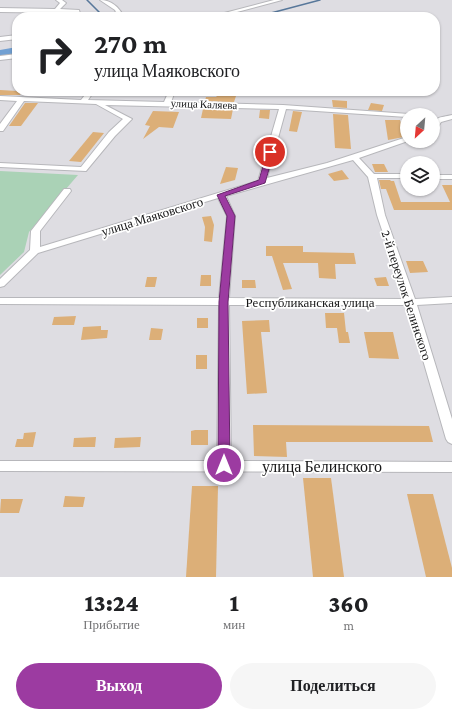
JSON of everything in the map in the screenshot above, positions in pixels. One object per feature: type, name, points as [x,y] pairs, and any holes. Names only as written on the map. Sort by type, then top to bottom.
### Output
[{"type":"street","points":[[57,10],[63,3],[58,0]]},
{"type":"street","points":[[102,0],[117,9],[119,12]]},
{"type":"street","points":[[232,12],[280,0]]},
{"type":"street","points":[[0,10],[57,10],[68,12]]},
{"type":"street","points":[[0,38],[12,37]]},
{"type":"street","points":[[0,58],[12,57]]},
{"type":"street","points":[[83,102],[87,96]]},
{"type":"street","points":[[167,103],[170,96]]},
{"type":"street","name":"улица Каляева","points":[[0,98],[83,102],[283,107],[400,115]]},
{"type":"street","points":[[0,129],[22,99]]},
{"type":"street","points":[[0,165],[83,169],[112,134],[128,120],[96,102]]},
{"type":"street","points":[[115,112],[116,107],[124,102]]},
{"type":"street","points":[[262,182],[283,107]]},
{"type":"street","points":[[440,119],[452,117]]},
{"type":"street","name":"улица Маяковского","points":[[0,284],[35,251],[262,182],[330,165],[400,141]]},
{"type":"street","name":"2-й переулок Белинского","points":[[354,156],[372,176],[381,214],[411,302],[452,439]]},
{"type":"street","points":[[372,176],[400,176]]},
{"type":"street","points":[[440,177],[452,177]]},
{"type":"street","points":[[35,251],[35,231],[67,191]]},
{"type":"street","points":[[221,195],[231,216],[224,302],[224,465]]},
{"type":"street","name":"Республиканская улица","points":[[0,301],[411,302],[452,300]]},
{"type":"street","name":"улица Белинского","points":[[0,466],[224,465],[452,467]]},
{"type":"green space","points":[[0,171],[78,175],[29,232],[24,252],[0,275]]},
{"type":"building","points":[[0,90],[12,91],[12,95],[0,95]]},
{"type":"building","points":[[236,96],[234,102],[205,101],[206,97]]},
{"type":"building","points":[[332,100],[347,101],[347,108],[333,107]]},
{"type":"building","points":[[25,103],[38,103],[21,126],[9,126]]},
{"type":"building","points":[[371,103],[384,105],[382,111],[368,110]]},
{"type":"building","points":[[203,109],[233,109],[231,119],[201,118]]},
{"type":"building","points":[[260,110],[270,110],[269,119],[259,118]]},
{"type":"building","points":[[153,111],[179,112],[173,128],[159,127],[143,139],[150,126],[145,125]]},
{"type":"building","points":[[293,111],[302,112],[297,132],[289,131]]},
{"type":"building","points":[[333,114],[348,115],[351,149],[335,148]]},
{"type":"building","points":[[385,120],[400,120],[400,138],[388,140]]},
{"type":"building","points":[[93,132],[104,133],[81,162],[69,161]]},
{"type":"building","points":[[372,164],[384,164],[388,172],[375,172]]},
{"type":"building","points":[[226,167],[238,168],[235,180],[220,184]]},
{"type":"building","points":[[342,170],[349,179],[334,181],[328,174]]},
{"type":"building","points":[[379,180],[394,181],[401,202],[450,202],[442,185],[452,185],[452,210],[394,210],[386,189],[381,189]]},
{"type":"building","points":[[211,216],[214,225],[212,242],[204,241],[205,227],[202,217]]},
{"type":"building","points":[[266,246],[303,246],[303,252],[354,253],[356,264],[335,264],[336,279],[319,278],[318,263],[283,263],[292,289],[283,290],[272,256],[266,256]]},
{"type":"building","points":[[406,261],[423,261],[428,272],[410,273]]},
{"type":"building","points":[[201,275],[211,275],[211,286],[200,286]]},
{"type":"building","points":[[147,277],[157,277],[155,287],[145,287]]},
{"type":"building","points":[[386,277],[389,286],[377,286],[374,278]]},
{"type":"building","points":[[242,280],[255,280],[256,288],[242,288]]},
{"type":"building","points":[[325,313],[344,313],[346,332],[348,332],[350,343],[339,343],[337,328],[326,328]]},
{"type":"building","points":[[76,316],[74,325],[52,325],[54,317]]},
{"type":"building","points":[[197,318],[208,318],[208,328],[197,328]]},
{"type":"building","points":[[269,320],[270,332],[261,332],[267,393],[247,394],[242,321]]},
{"type":"building","points":[[101,326],[101,330],[108,330],[107,338],[81,340],[83,327]]},
{"type":"building","points":[[151,328],[163,329],[161,340],[149,340]]},
{"type":"building","points":[[364,332],[393,332],[399,359],[369,358]]},
{"type":"building","points":[[196,355],[207,355],[207,369],[196,369]]},
{"type":"building","points":[[253,425],[429,426],[433,442],[286,442],[287,457],[254,456]]},
{"type":"building","points":[[208,430],[208,445],[191,445],[191,431]]},
{"type":"building","points":[[36,432],[33,447],[15,447],[17,439],[23,439],[24,433]]},
{"type":"building","points":[[96,437],[95,447],[73,447],[74,438]]},
{"type":"building","points":[[141,437],[140,447],[114,448],[115,438]]},
{"type":"building","points":[[303,478],[331,478],[344,577],[313,577]]},
{"type":"building","points":[[192,486],[218,486],[216,577],[186,577]]},
{"type":"building","points":[[407,494],[433,494],[452,568],[452,577],[426,577]]},
{"type":"building","points":[[65,496],[85,497],[83,507],[63,507]]},
{"type":"building","points":[[1,499],[23,499],[19,513],[0,513]]},
{"type":"waterway","points":[[87,0],[99,12]]},
{"type":"waterway","points":[[275,12],[320,0]]},
{"type":"waterway","points":[[0,53],[12,51]]},
{"type":"route","points":[[224,465],[224,302],[231,216],[221,195],[262,182],[270,152]]}]
